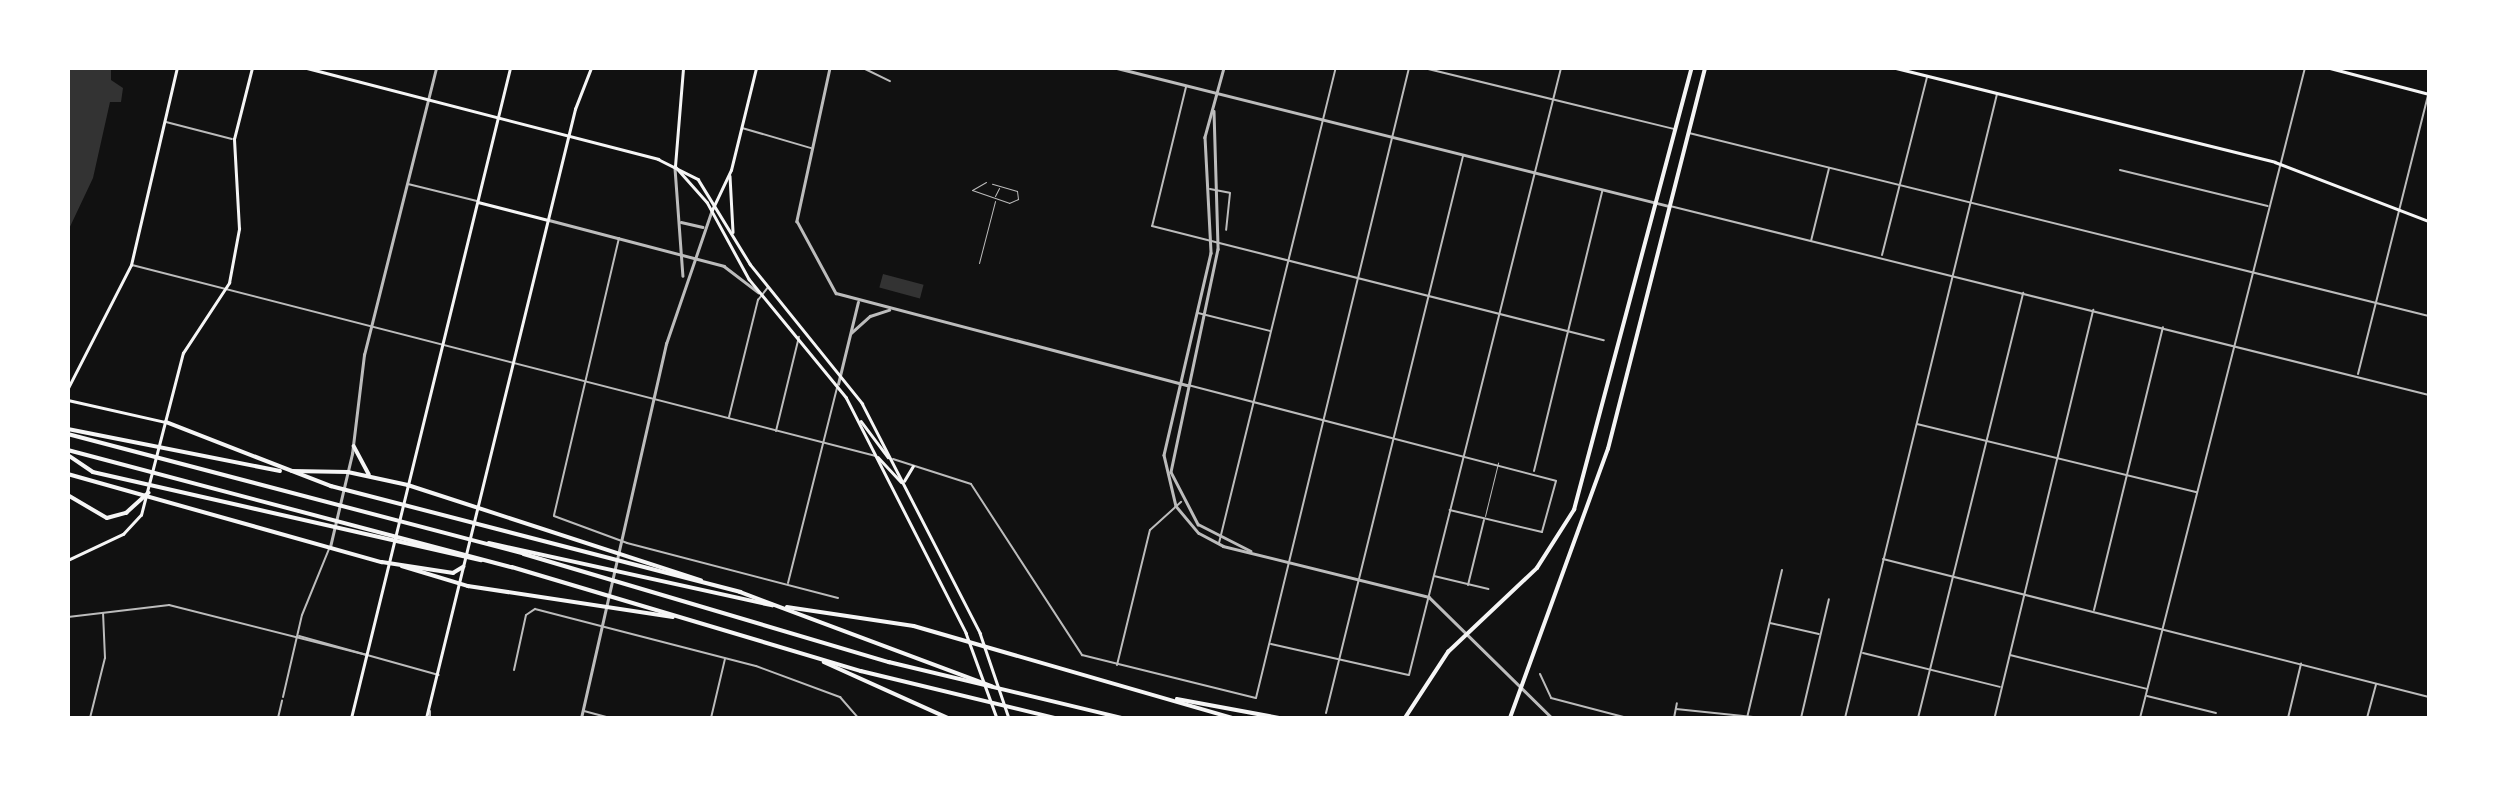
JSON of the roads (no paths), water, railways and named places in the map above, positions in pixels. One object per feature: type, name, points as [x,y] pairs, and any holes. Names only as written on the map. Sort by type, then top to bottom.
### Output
[{"type":"main road","points":[[68,388],[131,265],[177,68]]},
{"type":"main road","points":[[68,560],[122,534],[141,515],[186,345],[227,289],[239,229],[234,139],[252,68]]},
{"type":"main road","points":[[307,68],[675,166],[702,183],[734,238],[768,286],[841,371],[891,458],[985,645],[1009,718]]},
{"type":"main road","points":[[351,718],[510,68]]},
{"type":"main road","points":[[428,718],[474,515],[569,136],[591,68]]},
{"type":"main road","points":[[684,68],[675,166],[712,211],[761,294],[838,384],[859,419],[969,641],[997,718]]},
{"type":"main road","points":[[734,238],[727,203],[731,170],[756,68]]},
{"type":"main road","points":[[1405,718],[1466,632],[1543,561],[1574,510],[1692,68]]},
{"type":"main road","points":[[1510,718],[1608,449],[1705,68]]},
{"type":"main road","points":[[1896,68],[2281,164],[2429,221]]},
{"type":"main road","points":[[2330,68],[2428,94]]},
{"type":"main road","points":[[712,211],[731,170]]},
{"type":"main road","points":[[478,202],[548,220]]},
{"type":"main road","points":[[68,400],[166,422],[331,486],[714,584]]},
{"type":"main road","points":[[859,419],[891,458]]},
{"type":"main road","points":[[68,431],[238,465],[374,476],[478,504],[714,584],[1001,689]]},
{"type":"main road","points":[[68,431],[482,543],[960,680],[1122,718]]},
{"type":"main road","points":[[354,446],[361,467],[374,476]]},
{"type":"main road","points":[[68,452],[77,464],[512,567]]},
{"type":"main road","points":[[68,452],[512,567],[822,660],[1055,718]]},
{"type":"main road","points":[[878,457],[904,484]]},
{"type":"main road","points":[[904,484],[913,466]]},
{"type":"main road","points":[[68,474],[388,563],[453,573],[463,567]]},
{"type":"main road","points":[[68,495],[101,517],[132,509],[148,493]]},
{"type":"main road","points":[[482,543],[731,598],[870,617],[985,645],[1232,718]]},
{"type":"main road","points":[[397,564],[459,584],[684,619]]},
{"type":"main road","points":[[822,660],[948,718]]},
{"type":"main road","points":[[1161,696],[1280,718]]},
{"type":"street","points":[[329,74],[330,68]]},
{"type":"street","points":[[278,718],[298,636],[330,547],[346,482],[354,446],[371,326],[436,68]]},
{"type":"street","points":[[830,68],[798,213],[801,235],[834,290],[858,302],[1534,472],[1552,477],[1556,486],[1542,531],[1448,510]]},
{"type":"street","points":[[863,68],[890,81]]},
{"type":"street","points":[[1117,68],[1532,173],[2163,326],[2429,395]]},
{"type":"street","points":[[1224,68],[1205,137],[1212,241],[1164,464],[1176,506],[1219,544],[1429,597],[1466,632],[1519,692],[1552,718]]},
{"type":"street","points":[[1219,544],[1336,68]]},
{"type":"street","points":[[891,458],[971,484],[1078,651],[1117,666],[1254,699],[1270,643],[1409,68]]},
{"type":"street","points":[[1424,68],[1676,130]]},
{"type":"street","points":[[1270,643],[1408,676],[1532,173],[1561,68]]},
{"type":"street","points":[[2140,718],[2305,68]]},
{"type":"street","points":[[1881,257],[1927,76]]},
{"type":"street","points":[[1186,86],[1152,226],[1604,340]]},
{"type":"street","points":[[1845,718],[1997,93]]},
{"type":"street","points":[[2357,376],[2428,94]]},
{"type":"street","points":[[1214,110],[1219,243],[1171,456],[1181,502],[1220,539],[1254,552]]},
{"type":"street","points":[[165,122],[234,139]]},
{"type":"street","points":[[741,128],[813,149]]},
{"type":"street","points":[[1688,133],[2254,270],[2429,316]]},
{"type":"street","points":[[1326,713],[1463,155]]},
{"type":"street","points":[[675,166],[684,255],[683,280]]},
{"type":"street","points":[[1811,241],[1829,167]]},
{"type":"street","points":[[2120,170],[2270,206]]},
{"type":"street","points":[[407,184],[478,202]]},
{"type":"street","points":[[1209,190],[1215,189],[1230,196],[1226,230]]},
{"type":"street","points":[[1534,472],[1602,190]]},
{"type":"street","points":[[581,718],[602,626],[617,540],[652,398],[683,280],[712,211]]},
{"type":"street","points":[[548,220],[730,268],[761,294]]},
{"type":"street","points":[[681,222],[691,229],[705,225]]},
{"type":"street","points":[[619,238],[552,507],[561,521],[617,540],[838,598]]},
{"type":"street","points":[[131,265],[878,457]]},
{"type":"street","points":[[729,418],[761,294],[768,286]]},
{"type":"street","points":[[1918,718],[2023,292]]},
{"type":"street","points":[[788,584],[858,302]]},
{"type":"street","points":[[1995,716],[2094,309]]},
{"type":"street","points":[[849,336],[865,319],[890,310]]},
{"type":"street","points":[[1197,313],[1271,331]]},
{"type":"street","points":[[2094,610],[2163,326]]},
{"type":"street","points":[[776,430],[799,337]]},
{"type":"street","points":[[1916,423],[2197,492]]},
{"type":"street","points":[[1117,666],[1150,530],[1181,502]]},
{"type":"street","points":[[1468,584],[1485,519]]},
{"type":"street","points":[[1882,558],[2163,626],[2429,697]]},
{"type":"street","points":[[1747,718],[1782,570]]},
{"type":"street","points":[[1433,576],[1488,589]]},
{"type":"street","points":[[1801,718],[1829,599]]},
{"type":"street","points":[[68,617],[169,605],[298,636],[439,675]]},
{"type":"street","points":[[514,670],[529,611],[602,626],[726,658],[834,694],[858,718]]},
{"type":"street","points":[[90,718],[106,649],[103,612]]},
{"type":"street","points":[[1769,622],[1820,635]]},
{"type":"street","points":[[298,636],[366,654]]},
{"type":"street","points":[[1862,653],[2002,687]]},
{"type":"street","points":[[2009,654],[2147,689]]},
{"type":"street","points":[[711,718],[726,658]]},
{"type":"street","points":[[2288,718],[2302,663]]},
{"type":"street","points":[[1540,674],[1551,698],[1627,718]]},
{"type":"street","points":[[2367,718],[2376,683]]},
{"type":"street","points":[[2146,696],[2216,713]]},
{"type":"street","points":[[1674,718],[1677,703]]},
{"type":"street","points":[[1676,709],[1715,718],[1747,713],[1763,718]]},
{"type":"street","points":[[583,710],[610,718]]},
{"type":"lane","points":[[986,182],[972,190],[996,199],[1018,199],[1017,191],[992,184]]},
{"type":"lane","points":[[979,263],[1000,186]]},
{"type":"lane","points":[[1485,519],[1498,463]]}]
